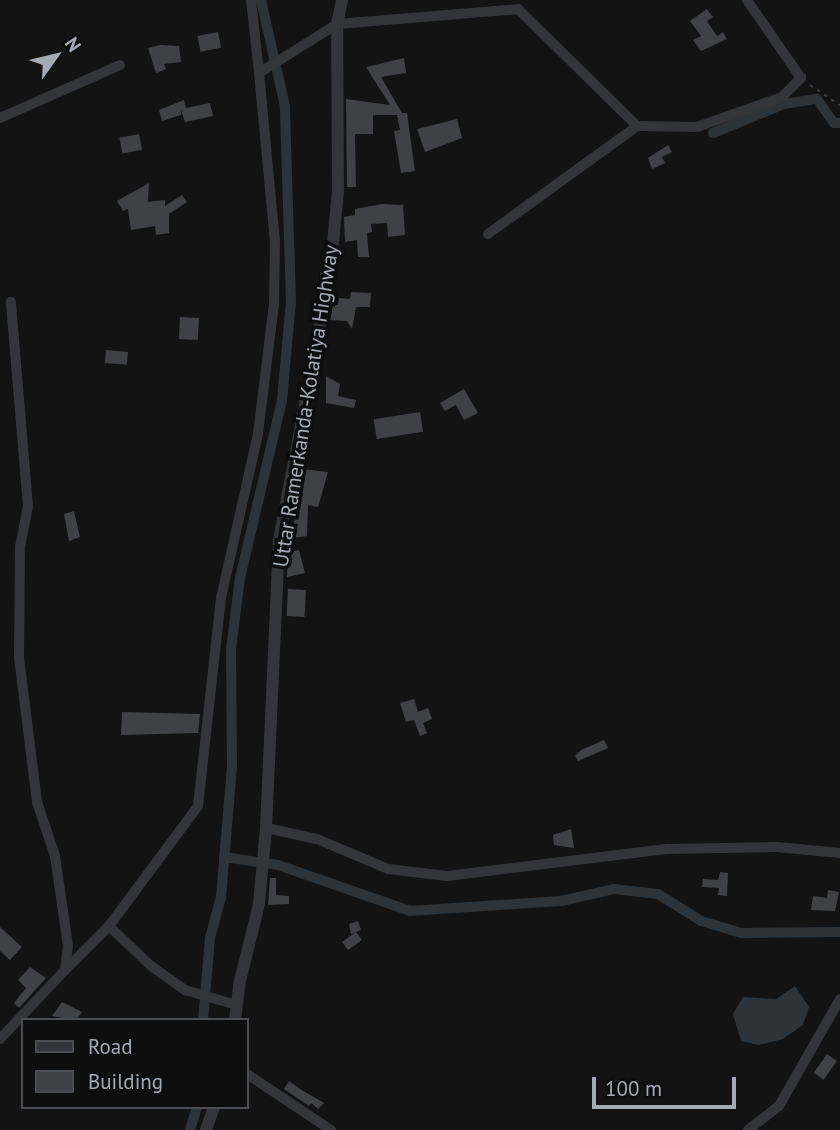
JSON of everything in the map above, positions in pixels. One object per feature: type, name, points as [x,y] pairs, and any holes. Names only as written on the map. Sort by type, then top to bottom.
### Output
[{"type":"street","points":[[0,1039],[109,926],[198,806],[221,598],[258,434],[274,304],[275,242],[262,71],[251,0]]},
{"type":"street","name":"Uttar Ramerkanda-Kolatiya Highway","points":[[235,1018],[259,904],[266,832],[279,540],[330,275],[338,191],[337,24],[342,0]]},
{"type":"street","points":[[488,234],[637,126],[697,127],[782,97],[801,78],[747,0]]},
{"type":"street","points":[[262,71],[337,24],[517,9],[637,126]]},
{"type":"street","points":[[0,118],[120,65]]},
{"type":"street","points":[[11,302],[28,506],[20,547],[19,658],[37,802],[55,856],[68,946],[65,970]]},
{"type":"street","points":[[266,832],[317,839],[388,869],[447,876],[668,849],[777,847],[840,853]]},
{"type":"street","points":[[109,926],[151,966],[186,990],[237,1005]]},
{"type":"street","points":[[748,1130],[779,1106],[840,999]]},
{"type":"street","points":[[248,1075],[331,1130]]},
{"type":"street","points":[[206,1130],[213,1109]]},
{"type":"path","points":[[801,78],[840,105]]},
{"type":"shaded area","points":[[795,986],[809,1007],[803,1025],[783,1039],[759,1045],[741,1041],[733,1014],[743,997],[776,999]]},
{"type":"building","points":[[707,9],[713,17],[707,21],[717,36],[723,32],[727,39],[701,51],[693,40],[701,36],[690,21]]},
{"type":"building","points":[[218,32],[221,48],[200,52],[197,36]]},
{"type":"building","points":[[160,45],[179,46],[181,62],[164,64],[166,69],[156,73],[148,48]]},
{"type":"building","points":[[404,58],[406,73],[381,77],[402,113],[407,113],[415,171],[401,173],[394,131],[400,130],[397,115],[373,115],[373,134],[355,134],[356,187],[347,187],[346,99],[390,105],[366,67]]},
{"type":"building","points":[[184,100],[186,108],[210,103],[213,116],[185,122],[181,110],[181,115],[162,121],[159,110]]},
{"type":"building","points":[[457,119],[462,138],[425,152],[417,129]]},
{"type":"building","points":[[139,134],[142,150],[122,154],[119,138]]},
{"type":"building","points":[[668,145],[672,152],[662,157],[665,163],[652,169],[648,158]]},
{"type":"building","points":[[149,183],[148,202],[165,200],[165,206],[182,195],[187,202],[169,214],[169,233],[156,235],[155,226],[131,230],[128,209],[123,211],[117,201]]},
{"type":"building","points":[[382,204],[403,205],[405,235],[388,237],[387,223],[371,224],[372,232],[367,233],[369,257],[358,257],[357,240],[345,242],[344,217],[355,215],[355,209]]},
{"type":"building","points":[[351,292],[371,293],[370,307],[356,307],[352,329],[347,321],[330,320],[333,305],[338,305],[339,298],[350,299]]},
{"type":"building","points":[[180,317],[199,318],[198,340],[179,339]]},
{"type":"building","points":[[106,350],[128,352],[127,365],[105,363]]},
{"type":"building","points":[[326,376],[340,384],[338,396],[356,400],[354,408],[326,403]]},
{"type":"building","points":[[464,389],[478,413],[464,420],[456,405],[445,411],[440,403]]},
{"type":"building","points":[[420,412],[423,432],[377,439],[374,419]]},
{"type":"building","points":[[302,469],[328,472],[318,507],[308,505],[307,536],[292,538]]},
{"type":"building","points":[[74,511],[80,537],[69,541],[64,514]]},
{"type":"building","points":[[299,550],[305,573],[287,577],[288,552]]},
{"type":"building","points":[[288,589],[306,590],[305,617],[287,616]]},
{"type":"building","points":[[414,699],[418,712],[428,708],[432,719],[423,723],[427,733],[420,736],[414,720],[406,722],[400,703]]},
{"type":"building","points":[[122,712],[200,714],[198,733],[121,735]]},
{"type":"building","points":[[604,740],[608,748],[578,761],[575,756],[581,750]]},
{"type":"building","points":[[571,829],[574,848],[554,845],[553,835]]},
{"type":"building","points":[[720,872],[728,873],[727,896],[718,895],[719,888],[702,887],[703,879],[718,880]]},
{"type":"building","points":[[270,878],[276,878],[276,895],[289,896],[289,904],[268,905]]},
{"type":"building","points":[[828,890],[839,892],[835,911],[811,910],[813,896],[827,898]]},
{"type":"building","points":[[358,921],[361,930],[351,934],[349,924]]},
{"type":"building","points":[[0,927],[22,947],[10,960],[0,951]]},
{"type":"building","points":[[356,932],[362,940],[348,950],[342,942]]},
{"type":"building","points":[[30,967],[46,978],[19,1008],[14,1003],[26,988],[18,980]]},
{"type":"building","points":[[62,1002],[82,1012],[78,1018],[52,1016]]},
{"type":"building","points":[[827,1054],[837,1061],[824,1080],[814,1073]]},
{"type":"building","points":[[289,1081],[324,1103],[318,1109],[311,1103],[309,1106],[284,1089]]},
{"type":"waterway","points":[[203,1018],[210,938],[221,897],[232,765],[231,650],[240,578],[282,400],[291,302],[285,106],[261,0]]},
{"type":"waterway","points":[[713,133],[784,104],[817,99],[834,123],[840,123]]},
{"type":"waterway","points":[[224,857],[278,865],[410,911],[561,901],[614,889],[658,894],[701,921],[741,933],[840,932]]},
{"type":"waterway","points":[[190,1130],[196,1109]]}]
